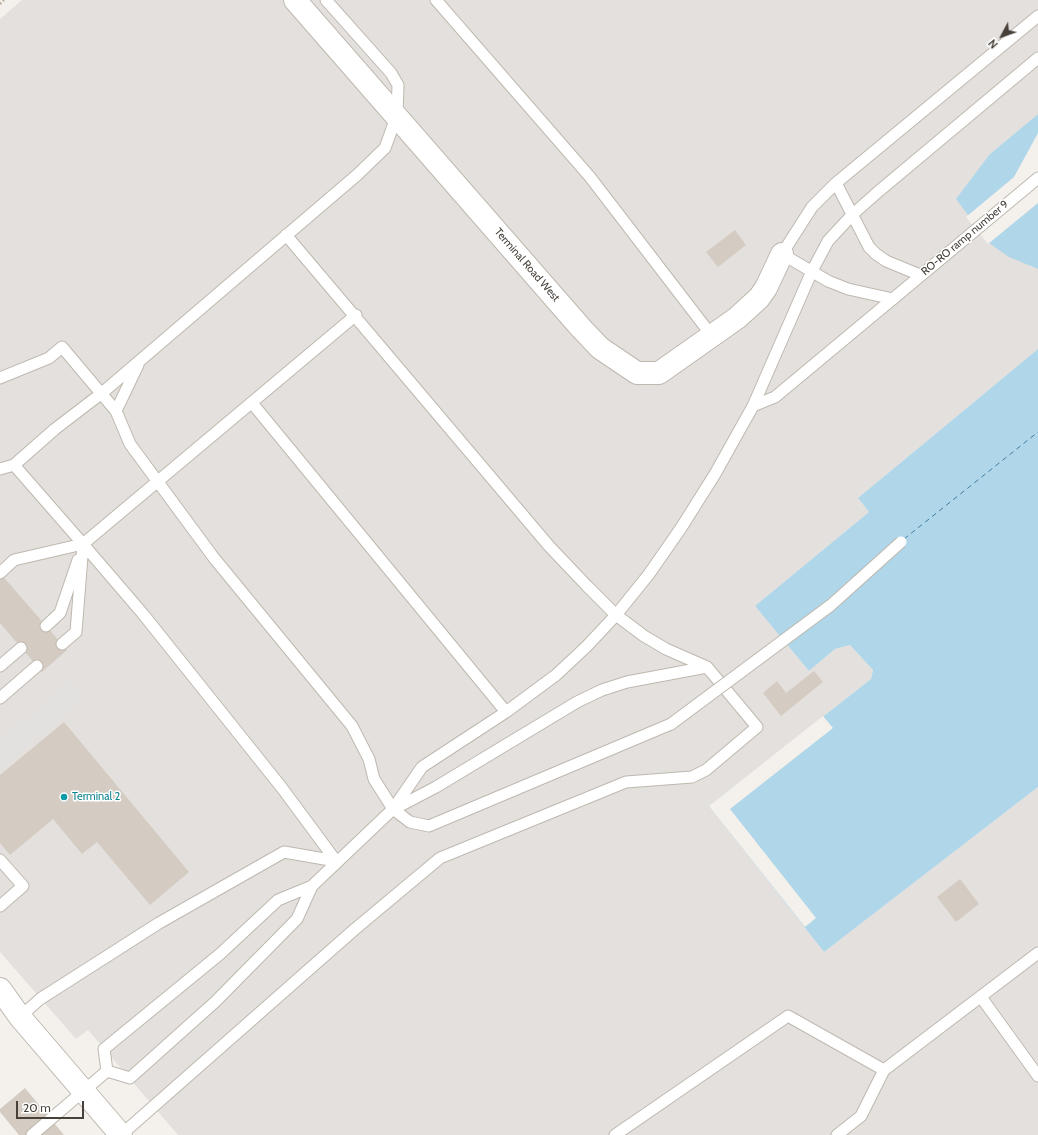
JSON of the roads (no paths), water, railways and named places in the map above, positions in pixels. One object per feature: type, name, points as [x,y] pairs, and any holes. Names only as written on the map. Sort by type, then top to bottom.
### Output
[{"type":"street","name":"Terminal Road West","points":[[295,0],[397,115],[581,328],[600,348],[622,364],[638,373],[658,373],[737,318],[759,298],[766,288],[782,254]]},
{"type":"street","points":[[0,989],[20,1017],[121,1135]]},
{"type":"street","points":[[0,1000],[20,1017]]},
{"type":"lane","points":[[0,469],[14,465],[55,429],[102,393],[385,148],[397,115],[398,85],[391,74],[326,0]]},
{"type":"lane","points":[[436,0],[590,178],[712,336]]},
{"type":"lane","points":[[893,299],[854,291],[828,281],[782,254],[788,242],[812,207],[836,183],[1038,16]]},
{"type":"lane","points":[[393,810],[422,767],[506,712],[556,675],[587,646],[616,615],[649,574],[681,528],[715,474],[753,406],[812,271],[828,241],[853,214],[1038,58]]},
{"type":"lane","name":"RO-RO ramp number 9","points":[[753,406],[775,397],[1038,178]]},
{"type":"lane","points":[[836,183],[869,247],[886,261],[920,275]]},
{"type":"lane","points":[[121,1135],[355,929],[440,858],[626,782],[692,777],[706,770],[757,727],[707,667],[666,649],[644,636],[616,615],[549,546],[356,315],[286,234]]},
{"type":"lane","points":[[0,573],[14,560],[83,544],[356,315]]},
{"type":"lane","points":[[0,378],[49,358],[62,347],[116,411],[130,444],[214,558],[352,726],[369,759],[374,779],[393,810],[410,822],[430,826],[671,724],[831,605],[900,542]]},
{"type":"lane","points":[[116,411],[140,360]]},
{"type":"lane","points":[[252,403],[506,712]]},
{"type":"lane","points":[[14,465],[143,614],[277,782],[336,861]]},
{"type":"lane","points":[[46,626],[60,613],[83,544]]},
{"type":"lane","points":[[62,644],[76,632],[83,544]]},
{"type":"lane","points":[[0,666],[21,648]]},
{"type":"lane","points":[[0,698],[37,666]]},
{"type":"lane","points":[[107,1071],[130,1078],[210,1007],[297,920],[312,886],[336,861],[393,810],[577,702],[602,690],[628,682],[707,667]]},
{"type":"lane","points":[[20,1017],[40,999],[159,923],[284,852],[336,861]]},
{"type":"lane","points":[[0,860],[23,886],[0,906]]},
{"type":"lane","points":[[107,1071],[104,1049],[220,954],[278,900],[312,886]]},
{"type":"lane","points":[[837,1135],[861,1116],[884,1070],[1038,952]]},
{"type":"lane","points":[[981,996],[1038,1076]]},
{"type":"lane","points":[[615,1135],[788,1016],[884,1070]]},
{"type":"lane","points":[[32,1135],[107,1071]]},
{"type":"water","points":[[1038,114],[1038,269],[1009,257],[989,243],[956,199],[990,154]]},
{"type":"water","points":[[1038,349],[1038,787],[824,952],[709,806],[871,679],[873,670],[850,645],[835,649],[809,671],[755,606],[869,512],[858,498]]},
{"type":"place","name":"Terminal 2","points":[[64,797]]}]
